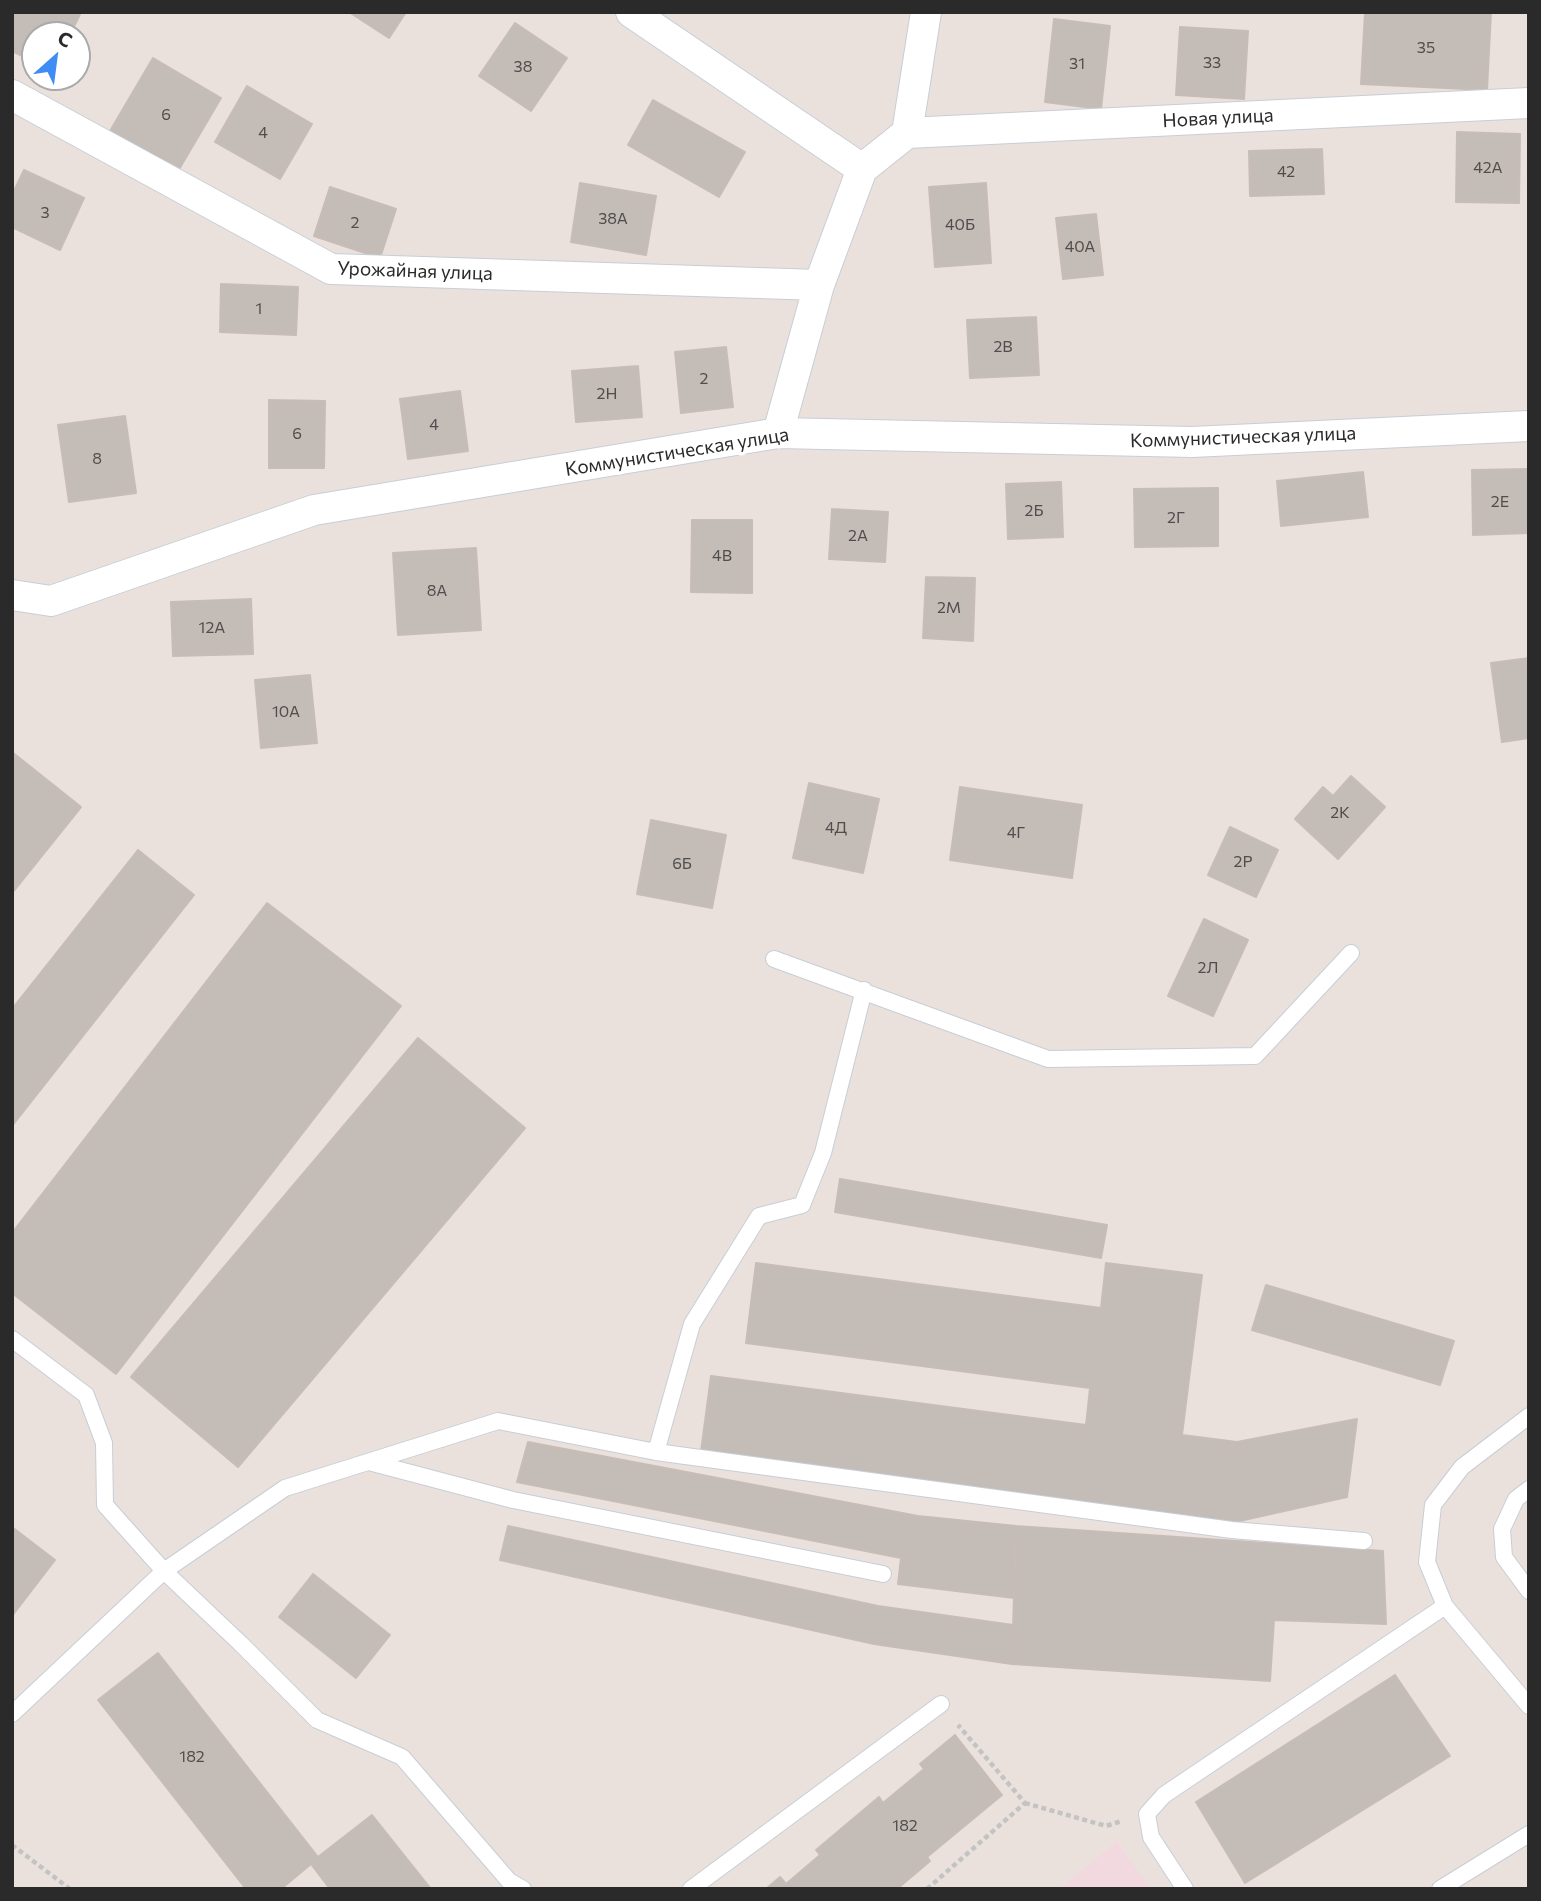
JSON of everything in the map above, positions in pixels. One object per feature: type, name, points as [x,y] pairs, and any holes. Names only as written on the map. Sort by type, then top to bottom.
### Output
[{"type":"street","points":[[631,12],[862,169]]},
{"type":"street","points":[[778,433],[819,285],[862,169],[908,133],[926,12]]},
{"type":"street","name":"Урожайная улица","points":[[12,95],[331,269],[819,285]]},
{"type":"street","name":"Новая улица","points":[[908,133],[1529,103]]},
{"type":"street","name":"Коммунистическая улица","points":[[12,595],[51,601],[314,510],[778,433],[1192,442],[1529,426]]},
{"type":"lane","points":[[774,958],[1048,1059],[1255,1056],[1351,953]]},
{"type":"lane","points":[[656,1452],[692,1324],[759,1216],[802,1205],[824,1153],[864,990]]},
{"type":"lane","points":[[12,1339],[86,1395],[104,1443],[104,1505],[164,1571],[317,1720],[402,1757],[509,1881],[523,1889]]},
{"type":"lane","points":[[1529,1416],[1462,1467],[1433,1505],[1427,1562],[1445,1606],[1529,1706]]},
{"type":"lane","points":[[12,1714],[164,1571],[285,1488],[498,1421],[656,1452],[1232,1530],[1364,1541]]},
{"type":"lane","points":[[369,1462],[513,1500],[883,1574]]},
{"type":"lane","points":[[1529,1489],[1516,1499],[1502,1528],[1504,1557],[1529,1591]]},
{"type":"lane","points":[[1185,1889],[1151,1838],[1147,1814],[1164,1795],[1445,1606]]},
{"type":"lane","points":[[691,1889],[941,1704]]},
{"type":"lane","points":[[1440,1889],[1529,1834]]},
{"type":"path","points":[[941,1704],[1025,1803],[1106,1826]]},
{"type":"path","points":[[927,1889],[1025,1803]]},
{"type":"path","points":[[12,1845],[69,1889]]},
{"type":"shaded area","points":[[1117,1841],[1151,1889],[1059,1889]]},
{"type":"building","points":[[16,12],[81,12],[77,21],[21,21],[21,55],[12,51],[12,19]]},
{"type":"building","points":[[349,12],[406,12],[389,38]]},
{"type":"building","points":[[1365,12],[1491,12],[1487,90],[1361,84]]},
{"type":"building","points":[[1054,19],[1110,26],[1101,109],[1045,102]]},
{"type":"building","points":[[515,23],[567,58],[531,111],[479,76]]},
{"type":"building","points":[[1180,27],[1248,31],[1244,99],[1176,95]]},
{"type":"building","points":[[153,58],[221,98],[178,171],[110,131]]},
{"type":"building","points":[[247,86],[312,124],[280,179],[215,142]]},
{"type":"building","points":[[653,100],[745,152],[719,197],[628,145]]},
{"type":"building","points":[[1457,132],[1520,134],[1519,203],[1456,202]]},
{"type":"building","points":[[1322,149],[1324,194],[1250,196],[1249,151]]},
{"type":"building","points":[[24,170],[84,198],[60,250],[12,227],[12,195]]},
{"type":"building","points":[[580,183],[656,196],[646,255],[571,242]]},
{"type":"building","points":[[986,183],[991,263],[935,267],[929,187]]},
{"type":"building","points":[[330,187],[396,209],[380,258],[314,236]]},
{"type":"building","points":[[1096,214],[1103,275],[1063,279],[1056,218]]},
{"type":"building","points":[[221,284],[298,287],[296,335],[220,332]]},
{"type":"building","points":[[1036,317],[1039,375],[970,378],[967,320]]},
{"type":"building","points":[[726,347],[733,407],[681,413],[675,352]]},
{"type":"building","points":[[638,366],[642,417],[576,422],[572,371]]},
{"type":"building","points":[[460,391],[468,451],[408,459],[400,399]]},
{"type":"building","points":[[269,400],[325,401],[324,468],[269,468]]},
{"type":"building","points":[[125,416],[136,493],[69,502],[58,425]]},
{"type":"building","points":[[1529,469],[1529,533],[1473,535],[1472,470]]},
{"type":"building","points":[[1363,472],[1368,517],[1281,526],[1277,481]]},
{"type":"building","points":[[1061,482],[1063,537],[1008,539],[1006,484]]},
{"type":"building","points":[[1218,488],[1218,546],[1135,547],[1134,489]]},
{"type":"building","points":[[832,509],[888,512],[885,562],[829,559]]},
{"type":"building","points":[[692,520],[752,520],[752,593],[691,592]]},
{"type":"building","points":[[476,548],[481,630],[398,635],[393,553]]},
{"type":"building","points":[[926,577],[975,578],[973,641],[923,638]]},
{"type":"building","points":[[251,599],[253,654],[173,656],[171,602]]},
{"type":"building","points":[[1529,658],[1529,738],[1502,742],[1491,663]]},
{"type":"building","points":[[310,675],[317,743],[261,748],[255,680]]},
{"type":"building","points":[[12,752],[81,807],[12,893]]},
{"type":"building","points":[[1351,776],[1385,807],[1338,859],[1295,819],[1323,787],[1333,796]]},
{"type":"building","points":[[809,783],[879,799],[863,873],[793,858]]},
{"type":"building","points":[[960,787],[1082,805],[1072,878],[950,860]]},
{"type":"building","points":[[651,820],[726,835],[712,908],[637,894]]},
{"type":"building","points":[[1230,827],[1278,850],[1256,897],[1208,875]]},
{"type":"building","points":[[138,850],[194,895],[12,1126],[12,1009]]},
{"type":"building","points":[[267,903],[401,1006],[116,1374],[12,1293],[12,1233]]},
{"type":"building","points":[[1204,919],[1248,940],[1213,1016],[1168,996]]},
{"type":"building","points":[[418,1038],[525,1128],[238,1467],[131,1377]]},
{"type":"building","points":[[840,1179],[1107,1225],[1101,1258],[835,1212]]},
{"type":"building","points":[[756,1263],[1101,1308],[1106,1263],[1202,1275],[1182,1435],[1237,1442],[1357,1419],[1347,1497],[1235,1522],[701,1452],[711,1376],[1086,1425],[1090,1388],[746,1343]]},
{"type":"building","points":[[1266,1285],[1454,1341],[1440,1385],[1252,1330]]},
{"type":"building","points":[[528,1442],[918,1516],[1016,1526],[1014,1598],[898,1584],[901,1558],[517,1482]]},
{"type":"building","points":[[508,1526],[878,1606],[1013,1625],[1012,1664],[874,1644],[500,1560]]},
{"type":"building","points":[[1016,1526],[1383,1551],[1386,1624],[1274,1620],[1270,1681],[1012,1664]]},
{"type":"building","points":[[12,1527],[55,1560],[12,1616]]},
{"type":"building","points":[[313,1574],[390,1635],[356,1678],[279,1617]]},
{"type":"building","points":[[158,1653],[318,1857],[372,1815],[431,1889],[330,1889],[311,1864],[281,1889],[246,1889],[98,1700]]},
{"type":"building","points":[[1395,1675],[1450,1756],[1245,1883],[1196,1802]]},
{"type":"building","points":[[955,1735],[1002,1795],[927,1857],[930,1861],[897,1889],[766,1889],[780,1877],[786,1884],[820,1855],[816,1850],[879,1797],[883,1803],[924,1769],[920,1764]]}]
